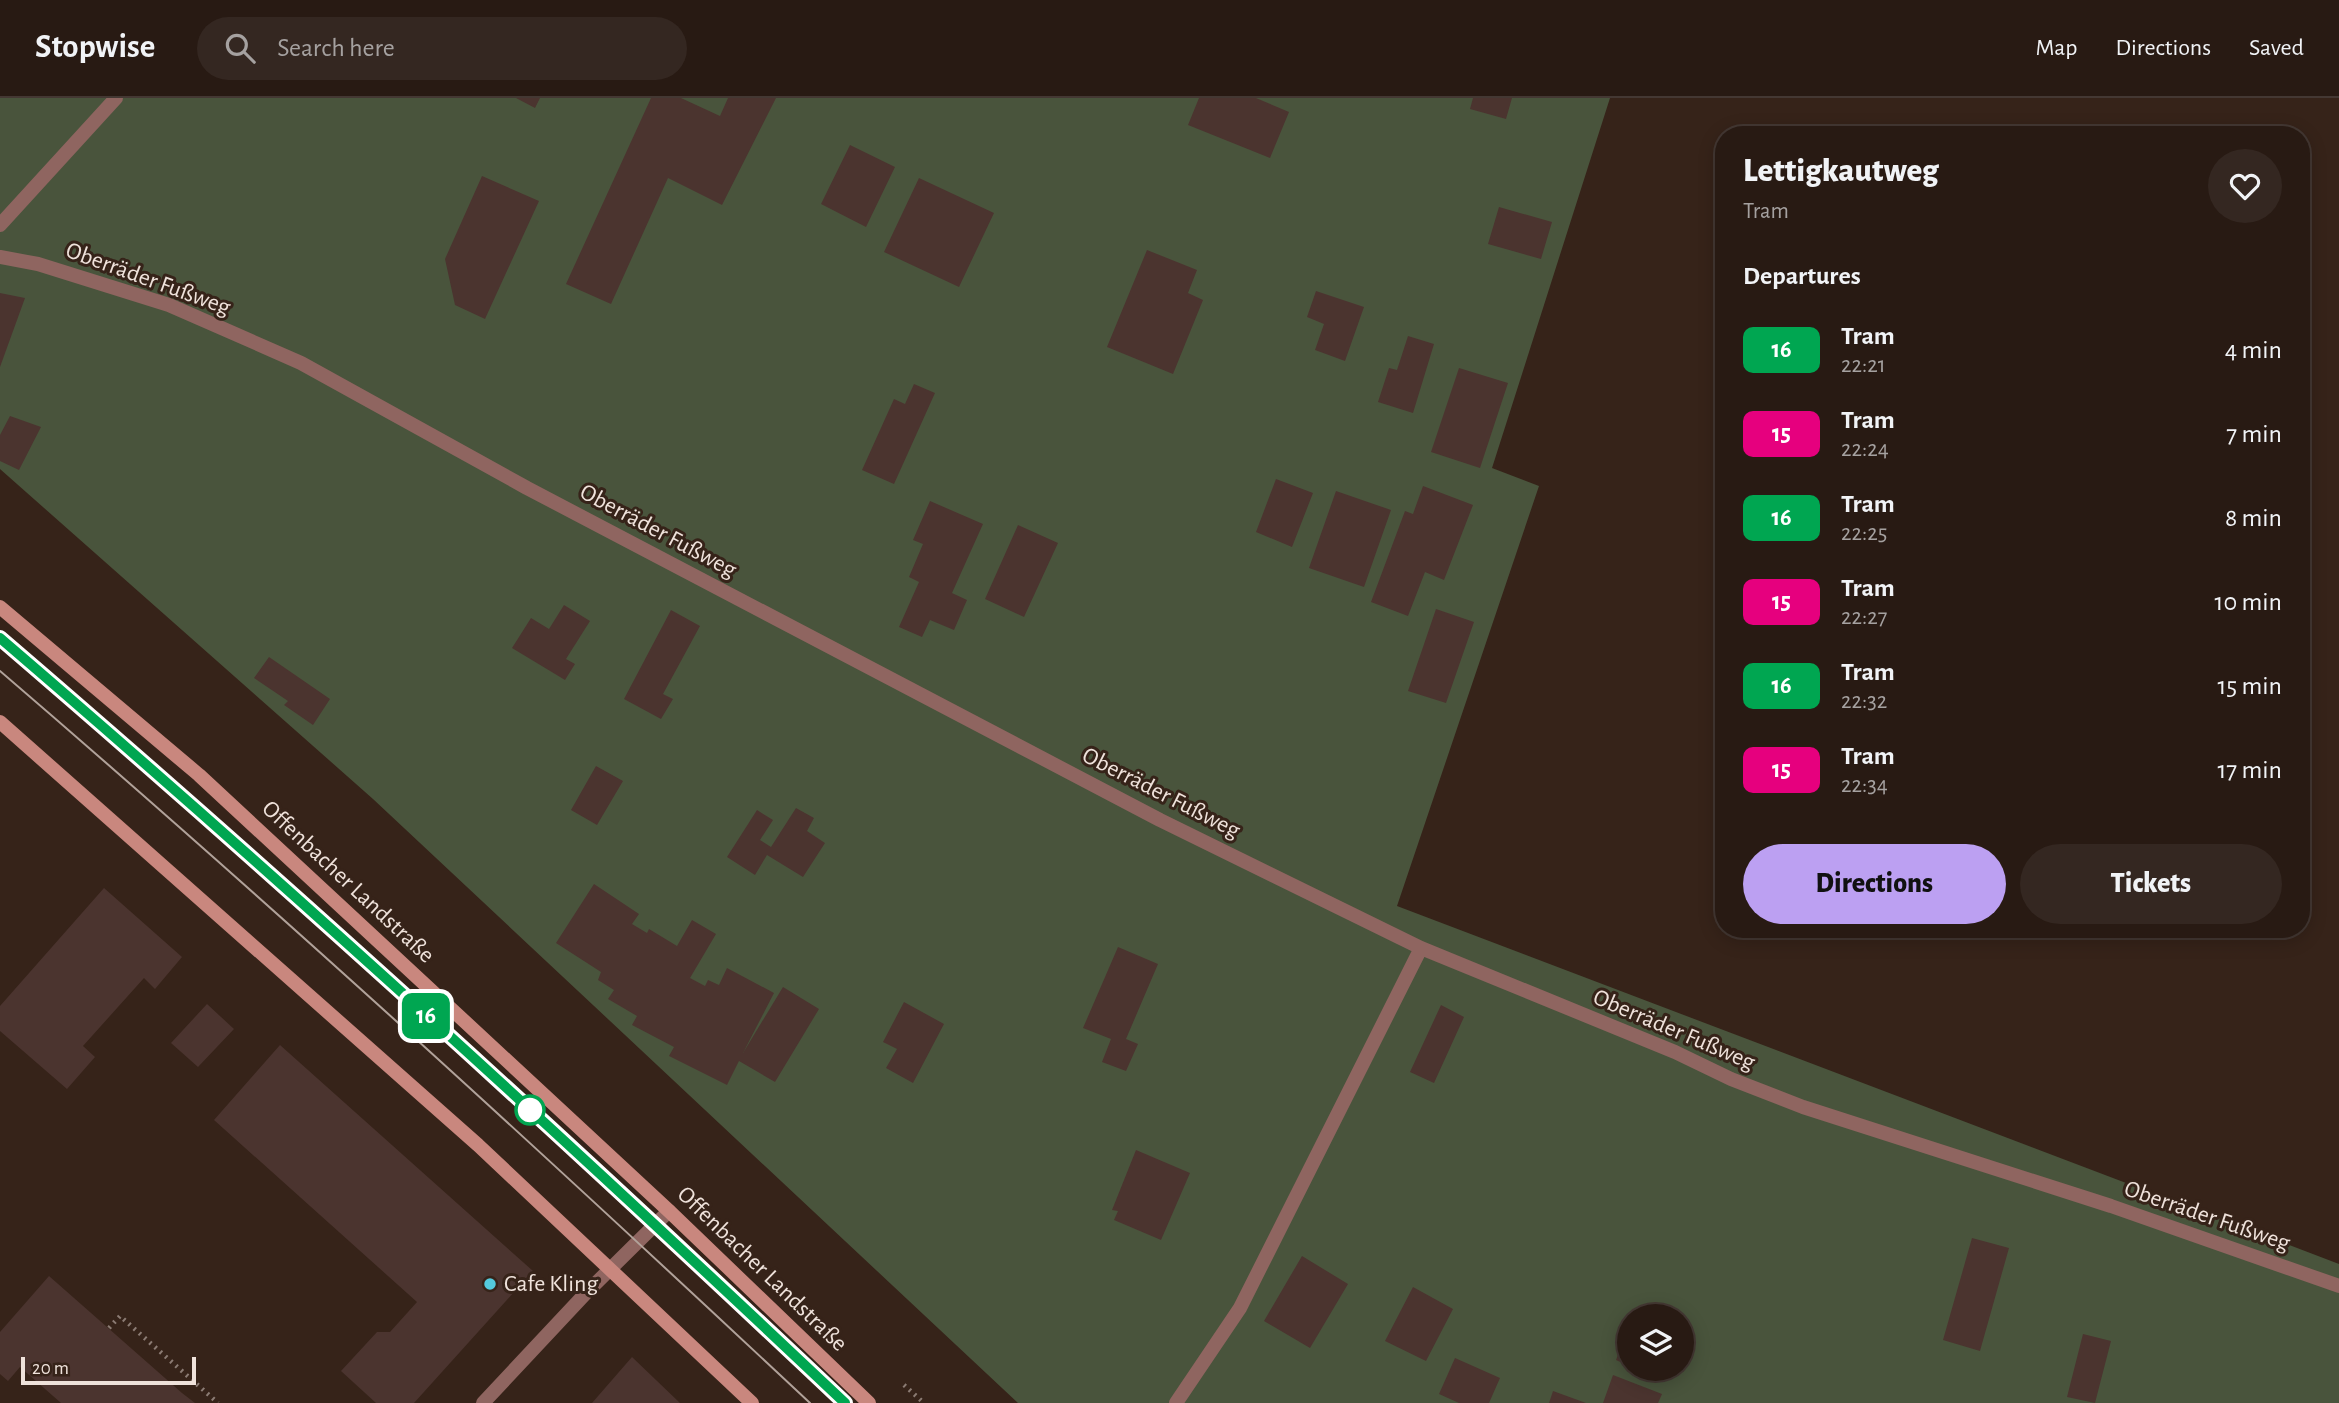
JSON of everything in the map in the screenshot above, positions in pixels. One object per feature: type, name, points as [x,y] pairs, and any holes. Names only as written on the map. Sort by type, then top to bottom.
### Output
[{"type":"main road","name":"Offenbacher Landstraße","points":[[0,607],[199,775],[669,1212],[869,1403]]},
{"type":"main road","points":[[0,722],[478,1145],[752,1403]]},
{"type":"street","points":[[0,225],[116,98]]},
{"type":"street","name":"Oberräder Fußweg","points":[[0,257],[38,264],[169,305],[301,363],[527,488],[1148,814],[1421,948],[1802,1107],[2110,1206],[2339,1286]]},
{"type":"street","points":[[1176,1403],[1240,1308],[1421,948]]},
{"type":"street","points":[[483,1403],[609,1270],[669,1212]]},
{"type":"path","points":[[109,1328],[120,1316],[218,1403]]},
{"type":"green space","points":[[0,98],[1610,98],[1492,468],[1539,486],[1397,906],[2339,1264],[2339,1403],[1018,1403],[373,799],[0,469]]},
{"type":"building","points":[[516,98],[540,98],[535,108]]},
{"type":"building","points":[[651,98],[681,98],[720,116],[728,98],[776,98],[722,205],[668,178],[611,304],[566,284]]},
{"type":"building","points":[[1199,98],[1256,98],[1289,112],[1270,158],[1188,125]]},
{"type":"building","points":[[1473,98],[1512,98],[1506,119],[1470,109]]},
{"type":"building","points":[[850,145],[895,167],[866,227],[821,204]]},
{"type":"building","points":[[482,176],[539,201],[485,319],[455,305],[445,259]]},
{"type":"building","points":[[919,178],[994,213],[959,287],[884,252]]},
{"type":"building","points":[[1499,207],[1552,222],[1541,259],[1488,244]]},
{"type":"building","points":[[1147,250],[1197,270],[1188,293],[1203,300],[1173,374],[1107,347]]},
{"type":"building","points":[[1316,291],[1364,307],[1345,361],[1315,350],[1324,324],[1307,317]]},
{"type":"building","points":[[0,293],[25,298],[0,367]]},
{"type":"building","points":[[1408,336],[1434,344],[1413,413],[1378,402],[1389,368],[1397,370]]},
{"type":"building","points":[[1459,368],[1508,383],[1480,468],[1431,452]]},
{"type":"building","points":[[914,384],[935,393],[894,484],[862,470],[894,399],[905,404]]},
{"type":"building","points":[[10,416],[41,427],[19,470],[0,461],[0,435]]},
{"type":"building","points":[[1276,479],[1313,493],[1292,547],[1256,532]]},
{"type":"building","points":[[1423,486],[1473,505],[1444,580],[1425,572],[1408,616],[1371,602],[1405,511],[1413,514]]},
{"type":"building","points":[[1336,491],[1391,510],[1364,587],[1309,568]]},
{"type":"building","points":[[930,501],[983,524],[952,593],[967,600],[954,630],[930,620],[922,637],[899,627],[919,582],[909,577],[923,544],[913,540]]},
{"type":"building","points":[[1018,525],[1058,543],[1024,617],[985,599]]},
{"type":"building","points":[[564,605],[590,621],[566,659],[575,664],[565,680],[512,648],[531,618],[549,629]]},
{"type":"building","points":[[1436,609],[1474,622],[1446,703],[1408,691]]},
{"type":"building","points":[[671,610],[700,626],[663,694],[673,699],[661,719],[624,699]]},
{"type":"building","points":[[269,657],[330,699],[313,725],[284,705],[288,701],[254,678]]},
{"type":"building","points":[[596,766],[623,781],[597,825],[571,810]]},
{"type":"building","points":[[796,808],[814,818],[807,831],[825,843],[803,877],[767,855],[755,875],[727,857],[757,810],[773,820],[760,840],[771,847]]},
{"type":"building","points":[[594,884],[639,914],[632,924],[647,933],[649,929],[677,946],[692,920],[716,934],[690,978],[705,986],[708,980],[719,985],[727,968],[774,993],[743,1053],[783,987],[819,1009],[775,1082],[739,1061],[727,1085],[669,1056],[674,1047],[632,1025],[637,1016],[608,999],[614,990],[598,980],[601,972],[556,943]]},
{"type":"building","points":[[104,888],[182,957],[155,989],[144,978],[83,1046],[95,1057],[67,1089],[0,1031],[0,1006]]},
{"type":"building","points":[[1118,947],[1158,964],[1126,1039],[1138,1044],[1126,1071],[1102,1062],[1111,1039],[1083,1028]]},
{"type":"building","points":[[904,1002],[944,1024],[913,1083],[886,1068],[897,1049],[883,1042]]},
{"type":"building","points":[[207,1004],[234,1029],[198,1067],[171,1043]]},
{"type":"building","points":[[1441,1005],[1464,1017],[1434,1083],[1410,1072]]},
{"type":"building","points":[[280,1045],[533,1271],[414,1403],[376,1403],[341,1371],[377,1332],[390,1332],[417,1302],[214,1120]]},
{"type":"building","points":[[1136,1150],[1190,1173],[1161,1240],[1114,1220],[1118,1211],[1112,1210]]},
{"type":"building","points":[[1972,1238],[2009,1248],[1980,1351],[1943,1340]]},
{"type":"building","points":[[1302,1256],[1348,1284],[1310,1348],[1264,1321]]},
{"type":"building","points":[[49,1276],[195,1403],[61,1403],[20,1367],[8,1381],[0,1374],[0,1332]]},
{"type":"building","points":[[1413,1287],[1453,1309],[1426,1361],[1385,1341]]},
{"type":"building","points":[[2083,1334],[2111,1341],[2095,1403],[2067,1397]]},
{"type":"building","points":[[632,1357],[680,1403],[592,1403]]},
{"type":"building","points":[[1455,1358],[1500,1378],[1489,1403],[1459,1403],[1439,1394]]},
{"type":"building","points":[[1613,1375],[1617,1377],[1617,1381],[1628,1381],[1662,1394],[1658,1403],[1603,1403]]},
{"type":"building","points":[[1553,1391],[1586,1403],[1549,1403]]},
{"type":"tram line","points":[[0,638],[196,807],[655,1224],[845,1403]]},
{"type":"tram line","name":"16","points":[[0,638],[196,807],[655,1224],[845,1403]]},
{"type":"tram line","points":[[0,671],[206,850],[409,1032],[810,1403]]},
{"type":"place","name":"Cafe Kling","points":[[490,1284]]}]
